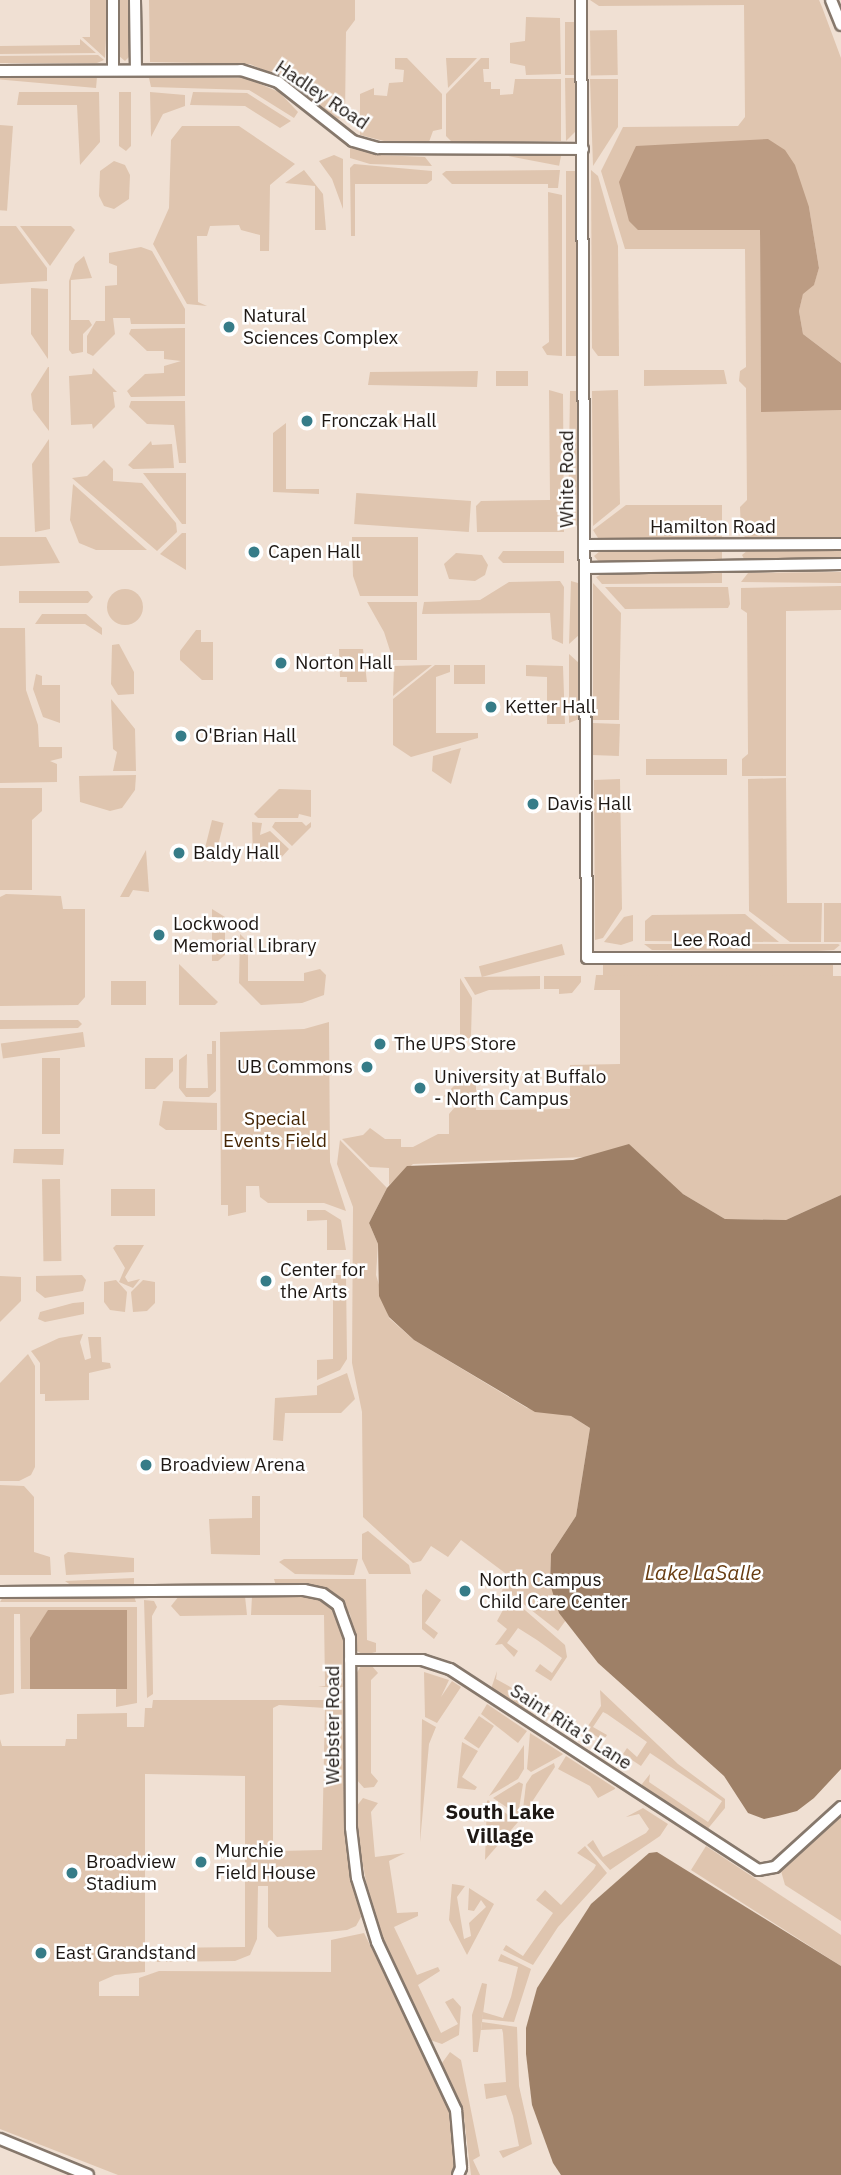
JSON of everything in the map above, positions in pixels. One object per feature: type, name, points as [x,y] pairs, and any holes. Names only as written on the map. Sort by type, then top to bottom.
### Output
[{"type":"main road","points":[[0,2139],[88,2175]]},
{"type":"street","points":[[113,0],[113,70]]},
{"type":"street","points":[[135,0],[136,70]]},
{"type":"street","name":"White Road","points":[[582,0],[587,958]]},
{"type":"street","points":[[831,0],[841,25]]},
{"type":"street","name":"Hadley Road","points":[[0,71],[232,69],[261,75],[278,82],[353,141],[378,148],[583,149]]},
{"type":"street","name":"Hamilton Road","points":[[585,545],[841,544]]},
{"type":"street","name":"Hamilton Road","points":[[586,568],[841,564]]},
{"type":"street","name":"Lee Road","points":[[587,958],[840,958]]},
{"type":"street","name":"Webster Road","points":[[0,1592],[312,1591],[328,1597],[343,1611],[350,1630],[351,1828],[357,1878],[377,1942],[456,2110],[461,2173]]},
{"type":"street","name":"Saint Rita's Lane","points":[[350,1660],[422,1660],[450,1669],[758,1870],[775,1867],[841,1807]]},
{"type":"green space","points":[[90,0],[108,0],[105,58],[82,37],[90,37]]},
{"type":"green space","points":[[118,0],[130,0],[130,56],[125,61],[119,56]]},
{"type":"green space","points":[[149,0],[355,0],[355,20],[346,32],[345,117],[333,120],[288,81],[250,64],[150,62]]},
{"type":"green space","points":[[590,0],[819,0],[841,58],[841,363],[803,334],[799,311],[803,293],[814,284],[819,268],[809,207],[638,230],[760,230],[761,411],[841,410],[841,539],[748,539],[741,534],[740,507],[747,500],[746,388],[739,381],[740,371],[746,367],[745,249],[625,249],[601,171],[623,127],[738,126],[745,117],[744,5],[599,6]]},
{"type":"green space","points":[[526,17],[560,18],[561,74],[526,75],[525,66],[510,63],[510,43],[525,41]]},
{"type":"green space","points":[[565,22],[575,22],[575,75],[565,75]]},
{"type":"green space","points":[[590,30],[617,30],[618,75],[591,75]]},
{"type":"green space","points":[[80,39],[96,53],[0,54],[0,46],[80,45]]},
{"type":"green space","points":[[98,55],[104,60],[97,63],[0,63],[0,56]]},
{"type":"green space","points":[[395,58],[407,58],[442,94],[442,129],[433,131],[429,142],[384,141],[360,135],[360,94],[374,88],[374,95],[387,96],[389,83],[403,82],[404,70],[395,69]]},
{"type":"green space","points":[[446,58],[477,58],[448,88]]},
{"type":"green space","points":[[481,58],[489,58],[489,69],[483,69],[484,82],[491,82],[491,89],[500,89],[500,95],[513,94],[515,79],[561,79],[561,141],[452,142],[446,136],[446,94]]},
{"type":"green space","points":[[0,69],[97,77],[96,88],[0,80]]},
{"type":"green space","points":[[149,78],[246,78],[279,92],[298,112],[294,118],[249,90],[151,87]]},
{"type":"green space","points":[[565,78],[576,78],[576,131],[566,141]]},
{"type":"green space","points":[[590,79],[618,79],[618,127],[593,166]]},
{"type":"green space","points":[[19,92],[99,92],[100,142],[80,165],[77,105],[17,105]]},
{"type":"green space","points":[[119,92],[131,92],[131,146],[126,151],[119,146]]},
{"type":"green space","points":[[150,92],[185,95],[185,106],[163,114],[151,137]]},
{"type":"green space","points":[[193,92],[247,93],[291,121],[280,128],[245,106],[190,105]]},
{"type":"green space","points":[[0,125],[13,126],[7,211],[0,210]]},
{"type":"green space","points":[[182,126],[239,126],[295,164],[270,185],[269,251],[260,251],[260,235],[241,230],[239,225],[210,226],[207,236],[197,236],[198,302],[207,306],[187,304],[153,244],[169,208],[171,140]]},
{"type":"green space","points":[[472,139],[561,156],[559,166],[470,148]]},
{"type":"green space","points":[[350,147],[380,155],[425,157],[432,166],[370,164],[350,158]]},
{"type":"green space","points":[[334,155],[343,159],[343,209],[332,179],[319,161]]},
{"type":"green space","points":[[114,161],[125,165],[130,175],[129,199],[114,209],[104,206],[99,196],[100,171]]},
{"type":"green space","points":[[354,164],[432,171],[432,180],[427,184],[355,184],[355,236],[351,236],[350,168]]},
{"type":"green space","points":[[304,170],[323,194],[326,230],[315,230],[315,186],[285,183]]},
{"type":"green space","points":[[560,170],[558,188],[548,188],[548,184],[452,184],[442,174],[446,171]]},
{"type":"green space","points":[[591,170],[598,176],[618,246],[619,356],[598,356],[592,348]]},
{"type":"green space","points":[[566,171],[576,171],[576,356],[566,356]]},
{"type":"green space","points":[[548,192],[562,195],[562,356],[547,355],[542,347],[549,342]]},
{"type":"green space","points":[[0,226],[16,226],[47,268],[47,281],[0,284]]},
{"type":"green space","points":[[20,226],[71,226],[75,230],[50,266]]},
{"type":"green space","points":[[141,247],[152,251],[185,309],[185,324],[131,324],[130,318],[113,318],[115,334],[93,356],[87,353],[87,336],[96,321],[105,321],[105,286],[117,285],[117,266],[109,263],[109,253]]},
{"type":"green space","points":[[84,256],[92,278],[71,280],[71,320],[89,320],[92,325],[83,334],[83,352],[72,354],[69,350],[69,281],[75,264]]},
{"type":"green space","points":[[31,288],[48,289],[48,359],[31,334]]},
{"type":"green space","points":[[185,328],[185,396],[131,397],[127,391],[145,374],[164,373],[164,366],[181,361],[164,359],[164,351],[147,351],[129,334],[131,329]]},
{"type":"green space","points":[[48,367],[49,431],[33,410],[31,394]]},
{"type":"green space","points":[[93,368],[117,392],[113,392],[115,407],[93,429],[92,424],[71,425],[69,376],[92,374]]},
{"type":"green space","points":[[644,370],[724,370],[727,384],[644,386]]},
{"type":"green space","points":[[478,371],[477,387],[368,385],[370,372]]},
{"type":"green space","points":[[496,371],[528,371],[528,386],[496,386]]},
{"type":"green space","points":[[549,390],[563,394],[564,532],[477,532],[476,506],[481,501],[550,500]]},
{"type":"green space","points":[[618,390],[620,504],[593,526],[592,391]]},
{"type":"green space","points":[[570,391],[577,391],[578,526],[568,523]]},
{"type":"green space","points":[[131,401],[185,401],[186,463],[179,463],[174,425],[147,424],[129,407]]},
{"type":"green space","points":[[286,423],[286,489],[319,489],[319,494],[273,492],[273,433]]},
{"type":"green space","points":[[49,439],[50,529],[35,532],[32,464]]},
{"type":"green space","points":[[151,441],[152,445],[172,444],[174,468],[133,469],[128,465]]},
{"type":"green space","points":[[104,460],[113,469],[113,481],[142,483],[176,523],[177,532],[157,551],[72,478],[87,476]]},
{"type":"green space","points":[[143,473],[186,473],[186,524],[182,524]]},
{"type":"green space","points":[[73,484],[147,550],[96,550],[79,543],[70,520]]},
{"type":"green space","points":[[356,493],[471,501],[469,532],[354,524]]},
{"type":"green space","points":[[626,505],[722,505],[722,539],[598,538],[593,530]]},
{"type":"green space","points":[[182,533],[186,533],[186,570],[160,554]]},
{"type":"green space","points":[[0,537],[46,537],[60,563],[0,566]]},
{"type":"green space","points":[[352,537],[418,537],[418,596],[360,596],[353,576]]},
{"type":"green space","points":[[841,549],[841,557],[745,561],[742,555],[748,550]]},
{"type":"green space","points":[[722,550],[722,562],[600,563],[594,556],[600,551]]},
{"type":"green space","points":[[503,551],[564,551],[564,563],[503,563],[498,558]]},
{"type":"green space","points":[[456,553],[482,555],[488,565],[485,575],[475,581],[449,579],[444,564]]},
{"type":"green space","points":[[841,572],[841,583],[741,582],[748,573]]},
{"type":"green space","points":[[604,573],[722,573],[722,583],[602,584],[596,577]]},
{"type":"green space","points":[[560,581],[564,587],[563,644],[552,639],[550,613],[422,614],[424,602],[480,600],[509,582]]},
{"type":"green space","points":[[571,581],[578,583],[579,635],[569,644]]},
{"type":"green space","points":[[593,583],[621,613],[619,720],[593,720]]},
{"type":"green space","points":[[841,586],[841,610],[786,611],[786,776],[742,776],[742,759],[748,754],[747,613],[741,609],[741,588]]},
{"type":"green space","points":[[605,587],[728,587],[730,604],[728,608],[625,609]]},
{"type":"green space","points":[[125,589],[138,594],[143,607],[138,620],[125,625],[112,620],[107,607],[112,594]]},
{"type":"green space","points":[[19,591],[88,591],[93,597],[88,603],[19,603]]},
{"type":"green space","points":[[367,602],[417,602],[417,660],[393,660],[384,632]]},
{"type":"green space","points":[[42,614],[86,614],[102,628],[102,635],[85,624],[35,624]]},
{"type":"green space","points":[[0,628],[25,628],[26,690],[38,725],[39,747],[62,747],[62,758],[50,761],[57,764],[57,782],[0,783]]},
{"type":"green space","points":[[196,630],[201,630],[201,642],[213,642],[213,680],[202,680],[180,660],[180,651]]},
{"type":"green space","points":[[119,644],[134,672],[134,694],[118,695],[111,684],[112,645]]},
{"type":"green space","points":[[339,649],[363,649],[367,682],[347,682],[347,677],[340,677]]},
{"type":"green space","points":[[569,654],[579,663],[579,719],[569,723]]},
{"type":"green space","points":[[432,665],[393,696],[394,666]]},
{"type":"green space","points":[[435,665],[450,665],[450,672],[436,677],[436,733],[478,733],[478,738],[411,757],[393,745],[393,699]]},
{"type":"green space","points":[[454,665],[485,665],[485,684],[454,684]]},
{"type":"green space","points":[[526,665],[563,666],[565,724],[547,724],[547,677],[526,676]]},
{"type":"green space","points":[[36,674],[42,676],[42,685],[60,685],[60,723],[43,717],[33,689]]},
{"type":"green space","points":[[111,699],[135,729],[136,771],[113,771],[117,752],[113,749]]},
{"type":"green space","points":[[593,723],[620,724],[619,756],[592,755]]},
{"type":"green space","points":[[461,748],[451,784],[432,771],[433,756]]},
{"type":"green space","points":[[646,759],[727,759],[727,775],[646,775]]},
{"type":"green space","points":[[136,775],[135,790],[122,808],[110,811],[80,802],[79,776]]},
{"type":"green space","points":[[786,778],[787,903],[822,903],[821,942],[790,942],[749,911],[748,779]]},
{"type":"green space","points":[[620,779],[622,909],[603,938],[595,940],[594,780]]},
{"type":"green space","points":[[0,788],[42,788],[42,811],[32,820],[32,890],[0,890]]},
{"type":"green space","points":[[279,789],[311,790],[311,817],[299,814],[298,818],[258,818],[254,814]]},
{"type":"green space","points":[[212,820],[224,823],[214,862],[202,859]]},
{"type":"green space","points":[[252,822],[262,823],[260,835],[270,831],[289,849],[279,860],[253,860]]},
{"type":"green space","points":[[275,822],[302,822],[306,826],[311,822],[311,827],[292,846],[272,827]]},
{"type":"green space","points":[[146,850],[149,892],[133,890],[129,897],[120,897]]},
{"type":"green space","points":[[6,894],[61,896],[63,909],[85,909],[85,997],[78,1005],[0,1006],[0,897]]},
{"type":"green space","points":[[824,903],[841,903],[841,942],[824,942]]},
{"type":"green space","points":[[212,909],[225,917],[225,955],[218,961],[212,961]]},
{"type":"green space","points":[[745,914],[779,942],[645,941],[645,921],[652,915]]},
{"type":"green space","points":[[633,915],[633,941],[621,945],[604,942],[624,917]]},
{"type":"green space","points":[[240,934],[248,942],[248,981],[304,981],[304,973],[320,969],[326,975],[324,995],[302,1003],[261,1005],[239,983]]},
{"type":"green space","points":[[562,944],[565,955],[482,977],[479,966]]},
{"type":"green space","points":[[644,944],[840,945],[834,950],[801,952],[652,950]]},
{"type":"green space","points":[[179,964],[218,1002],[215,1005],[179,1005]]},
{"type":"green space","points":[[603,965],[833,965],[833,976],[603,976]]},
{"type":"green space","points":[[596,975],[841,976],[841,1195],[786,1220],[725,1219],[683,1194],[585,1157],[413,1164],[389,1185],[389,1168],[370,1167],[342,1139],[363,1135],[370,1128],[385,1139],[401,1139],[401,1147],[413,1147],[438,1134],[449,1134],[449,1114],[455,1107],[444,1096],[461,1079],[476,1082],[476,1110],[570,1109],[570,1065],[620,1064],[620,990],[594,990]]},
{"type":"green space","points":[[540,976],[540,989],[489,990],[475,995],[464,977]]},
{"type":"green space","points":[[544,976],[581,976],[581,982],[572,993],[559,994],[559,989],[544,989]]},
{"type":"green space","points":[[460,978],[472,998],[471,1038],[460,1038]]},
{"type":"green space","points":[[111,981],[146,981],[146,1005],[111,1005]]},
{"type":"green space","points":[[0,1020],[78,1020],[82,1024],[78,1028],[0,1029]]},
{"type":"green space","name":"Special Events Field","points":[[329,1022],[330,1162],[346,1211],[324,1203],[268,1203],[260,1197],[259,1186],[246,1186],[246,1212],[228,1216],[228,1205],[221,1205],[220,1032],[304,1029]]},
{"type":"green space","points":[[83,1032],[85,1047],[3,1058],[1,1044]]},
{"type":"green space","points":[[212,1041],[216,1041],[216,1091],[209,1097],[186,1097],[179,1088],[179,1060],[187,1054],[186,1088],[208,1088],[207,1054],[212,1054]]},
{"type":"green space","points":[[42,1058],[60,1058],[60,1134],[42,1134]]},
{"type":"green space","points":[[145,1058],[173,1058],[173,1071],[155,1089],[145,1089]]},
{"type":"green space","points":[[163,1101],[217,1103],[217,1130],[166,1130],[159,1125]]},
{"type":"green space","points":[[340,1140],[387,1188],[369,1223],[378,1244],[376,1275],[389,1318],[414,1340],[527,1408],[571,1416],[590,1428],[576,1516],[551,1554],[550,1584],[566,1620],[558,1631],[512,1595],[502,1592],[505,1573],[461,1540],[448,1557],[431,1546],[421,1561],[413,1563],[363,1517],[362,1412],[352,1363],[353,1207],[337,1164]]},
{"type":"green space","points":[[14,1149],[64,1149],[63,1165],[13,1163]]},
{"type":"green space","points":[[42,1179],[60,1179],[61,1261],[43,1261]]},
{"type":"green space","points":[[111,1189],[155,1189],[155,1216],[111,1216]]},
{"type":"green space","points":[[307,1210],[325,1210],[341,1220],[346,1250],[327,1250],[327,1220],[307,1221]]},
{"type":"green space","points":[[116,1245],[144,1245],[125,1277],[128,1282],[140,1279],[133,1288],[119,1282],[125,1268],[113,1248]]},
{"type":"green space","points":[[82,1275],[86,1280],[83,1291],[45,1298],[36,1291],[36,1276]]},
{"type":"green space","points":[[333,1275],[346,1275],[347,1359],[340,1370],[317,1380],[317,1360],[333,1359]]},
{"type":"green space","points":[[0,1276],[21,1277],[21,1301],[0,1322]]},
{"type":"green space","points":[[116,1280],[127,1292],[125,1312],[110,1310],[104,1302],[104,1282]]},
{"type":"green space","points":[[143,1280],[155,1282],[155,1303],[147,1311],[133,1312],[131,1292]]},
{"type":"green space","points":[[84,1302],[84,1314],[45,1322],[38,1319],[40,1312]]},
{"type":"green space","points":[[83,1334],[80,1342],[85,1360],[91,1358],[88,1337],[101,1337],[102,1362],[110,1363],[111,1368],[89,1373],[89,1400],[45,1401],[45,1394],[40,1394],[40,1363],[31,1351],[59,1338]]},
{"type":"green space","points":[[28,1354],[35,1366],[35,1467],[31,1475],[19,1481],[0,1481],[0,1383]]},
{"type":"green space","points":[[347,1373],[355,1399],[341,1413],[285,1413],[283,1441],[273,1440],[275,1398],[317,1395],[317,1386]]},
{"type":"green space","points":[[0,1485],[24,1486],[34,1497],[34,1552],[50,1557],[51,1575],[0,1575]]},
{"type":"green space","points":[[252,1496],[260,1496],[260,1555],[211,1554],[209,1519],[252,1518]]},
{"type":"green space","points":[[368,1531],[409,1565],[411,1574],[369,1574],[362,1559],[362,1534]]},
{"type":"green space","points":[[68,1552],[134,1558],[134,1572],[66,1575],[64,1555]]},
{"type":"green space","points":[[284,1559],[358,1559],[354,1575],[347,1575],[295,1574],[279,1562]]},
{"type":"green space","points":[[134,1578],[134,1586],[72,1586],[65,1581]]},
{"type":"green space","points":[[274,1579],[366,1579],[367,1640],[376,1643],[376,1652],[364,1655],[357,1651],[350,1614],[334,1595],[313,1586],[276,1586]]},
{"type":"green space","points":[[426,1589],[441,1600],[425,1623],[438,1633],[434,1639],[422,1629],[422,1595]]},
{"type":"green space","points":[[134,1596],[136,1602],[0,1602],[3,1597]]},
{"type":"green space","points":[[179,1596],[245,1596],[247,1615],[180,1616],[171,1606]]},
{"type":"green space","points":[[252,1596],[309,1596],[330,1605],[344,1632],[343,1687],[318,1687],[325,1686],[324,1615],[251,1615]]},
{"type":"green space","points":[[510,1597],[565,1645],[567,1657],[551,1681],[535,1671],[540,1664],[552,1673],[562,1658],[537,1640],[518,1628],[507,1643],[518,1651],[514,1657],[502,1644],[495,1645],[507,1629],[497,1621]]},
{"type":"green space","points":[[144,1600],[154,1601],[157,1607],[152,1616],[153,1694],[147,1698]]},
{"type":"green space","points":[[0,1607],[137,1607],[137,1703],[116,1707],[116,1689],[126,1689],[30,1638],[30,1689],[21,1689],[20,1614],[14,1614],[14,1693],[0,1695]]},
{"type":"green space","points":[[371,1665],[378,1673],[371,1680],[371,1773],[378,1781],[374,1787],[364,1788],[356,1779],[356,1674],[361,1666]]},
{"type":"green space","points":[[497,1671],[496,1679],[543,1705],[534,1718],[491,1689]]},
{"type":"green space","points":[[424,1672],[449,1680],[441,1697],[452,1681],[461,1687],[437,1723],[425,1717]]},
{"type":"green space","points":[[600,1690],[678,1764],[725,1799],[725,1808],[706,1831],[643,1790],[642,1784],[650,1774],[649,1782],[708,1822],[722,1801],[650,1753],[641,1766],[623,1754],[627,1748],[637,1757],[647,1742],[607,1714],[603,1712],[593,1727],[607,1735],[603,1741],[586,1729],[601,1706]]},
{"type":"green space","points":[[153,1700],[343,1700],[346,1837],[361,1917],[356,1926],[347,1930],[277,1937],[268,1927],[268,1886],[258,1886],[257,1939],[250,1955],[235,1961],[157,1962],[156,1948],[245,1947],[245,1776],[145,1774],[145,1972],[115,1975],[99,1982],[99,1996],[139,1996],[139,1978],[159,1971],[331,1972],[331,1940],[364,1933],[444,2093],[453,2119],[454,2175],[118,2175],[0,2129],[0,1739],[2,1746],[65,1746],[66,1739],[77,1739],[77,1714],[127,1713],[127,1727],[144,1727],[145,1708],[152,1708]],"holes":[[[279,1705],[325,1708],[322,1850],[279,1851],[273,1847],[273,1708]]]},
{"type":"green space","points":[[487,1704],[527,1731],[518,1743],[481,1714]]},
{"type":"green space","points":[[479,1716],[494,1726],[479,1748],[464,1738]]},
{"type":"green space","points":[[422,1719],[436,1727],[429,1744],[420,1842]]},
{"type":"green space","points":[[530,1733],[563,1754],[531,1772],[527,1769]]},
{"type":"green space","points":[[462,1742],[478,1751],[462,1777],[477,1787],[475,1790],[457,1788]]},
{"type":"green space","points":[[524,1745],[524,1769],[518,1779],[489,1796]]},
{"type":"green space","points":[[566,1756],[615,1789],[598,1798],[590,1786],[558,1769]]},
{"type":"green space","points":[[554,1763],[555,1767],[522,1817],[526,1784],[532,1775]]},
{"type":"green space","points":[[519,1782],[523,1784],[518,1815],[493,1798]]},
{"type":"green space","points":[[363,1798],[378,1803],[371,1812],[375,1857],[405,1853],[389,1861],[397,1913],[418,1912],[418,1916],[394,1927],[417,1975],[438,1967],[440,1971],[418,1985],[441,2033],[458,2024],[445,2002],[453,1998],[461,2007],[459,2035],[442,2044],[430,2040],[373,1917],[356,1830],[356,1807]]},
{"type":"green space","points":[[487,1801],[518,1822],[485,1860]]},
{"type":"green space","points":[[643,1808],[668,1824],[660,1836],[610,1870],[587,1845],[593,1840],[603,1857],[646,1833],[649,1829],[639,1814],[626,1817]]},
{"type":"green space","points":[[841,1816],[841,1921],[785,1885],[781,1871]]},
{"type":"green space","points":[[585,1846],[607,1873],[558,1927],[533,1965],[503,1950],[506,1945],[523,1956],[553,1913],[536,1900],[545,1890],[561,1905],[594,1869],[596,1865],[577,1853]]},
{"type":"green space","points":[[706,1846],[841,1935],[841,1966],[691,1870]]},
{"type":"green space","points":[[452,1884],[465,1886],[457,1897],[464,1939],[471,1936],[469,1923],[486,1907],[481,1900],[474,1911],[468,1910],[469,1888],[494,1904],[467,1955],[449,1920]]},
{"type":"green space","points":[[501,1954],[531,1969],[514,2022],[482,2019],[483,2012],[503,2018],[511,1997],[518,1967],[498,1961]]},
{"type":"green space","points":[[482,1983],[487,1984],[478,2052],[473,2052],[472,2015]]},
{"type":"green space","points":[[482,2022],[517,2027],[519,2086],[532,2144],[503,2158],[499,2151],[519,2146],[513,2116],[506,2095],[486,2099],[484,2084],[506,2082],[503,2033],[502,2029],[481,2030]]},
{"type":"green space","points":[[450,2052],[461,2060],[480,2156],[473,2160],[480,2175],[471,2175],[464,2118],[442,2063]]},
{"type":"shaded area","points":[[768,139],[785,150],[795,165],[809,207],[819,268],[814,285],[803,294],[799,311],[803,334],[841,363],[841,410],[761,412],[760,230],[638,230],[629,221],[619,182],[636,146]]},
{"type":"shaded area","points":[[48,1610],[127,1610],[127,1689],[30,1689],[30,1638]]},
{"type":"water","name":"Lake LaSalle","points":[[629,1144],[683,1194],[725,1219],[786,1220],[841,1195],[841,1769],[814,1798],[797,1811],[764,1819],[748,1813],[724,1776],[598,1663],[559,1613],[550,1584],[551,1554],[576,1516],[590,1428],[571,1416],[535,1412],[414,1340],[389,1317],[379,1296],[378,1244],[369,1223],[387,1188],[407,1166],[573,1160]]},
{"type":"water","points":[[657,1852],[841,1966],[841,2175],[561,2175],[553,2163],[532,2105],[526,2054],[526,2028],[537,1988],[591,1904],[649,1853]]},
{"type":"place","name":"Natural Sciences Complex","points":[[229,327]]},
{"type":"place","name":"Fronczak Hall","points":[[307,421]]},
{"type":"place","name":"Capen Hall","points":[[254,552]]},
{"type":"place","name":"Norton Hall","points":[[281,663]]},
{"type":"place","name":"Ketter Hall","points":[[491,707]]},
{"type":"place","name":"O'Brian Hall","points":[[181,736]]},
{"type":"place","name":"Davis Hall","points":[[533,804]]},
{"type":"place","name":"Baldy Hall","points":[[179,853]]},
{"type":"place","name":"Lockwood Memorial Library","points":[[159,935]]},
{"type":"place","name":"The UPS Store","points":[[380,1044]]},
{"type":"place","name":"UB Commons","points":[[367,1067]]},
{"type":"place","name":"University at Buffalo - North Campus","points":[[420,1088]]},
{"type":"place","name":"Center for the Arts","points":[[266,1281]]},
{"type":"place","name":"Broadview Arena","points":[[146,1465]]},
{"type":"place","name":"North Campus Child Care Center","points":[[465,1591]]},
{"type":"place","name":"Murchie Field House","points":[[201,1862]]},
{"type":"place","name":"Broadview Stadium","points":[[72,1873]]},
{"type":"place","name":"East Grandstand","points":[[41,1953]]},
{"type":"district","name":"South Lake Village","points":[[500,1823]]}]
